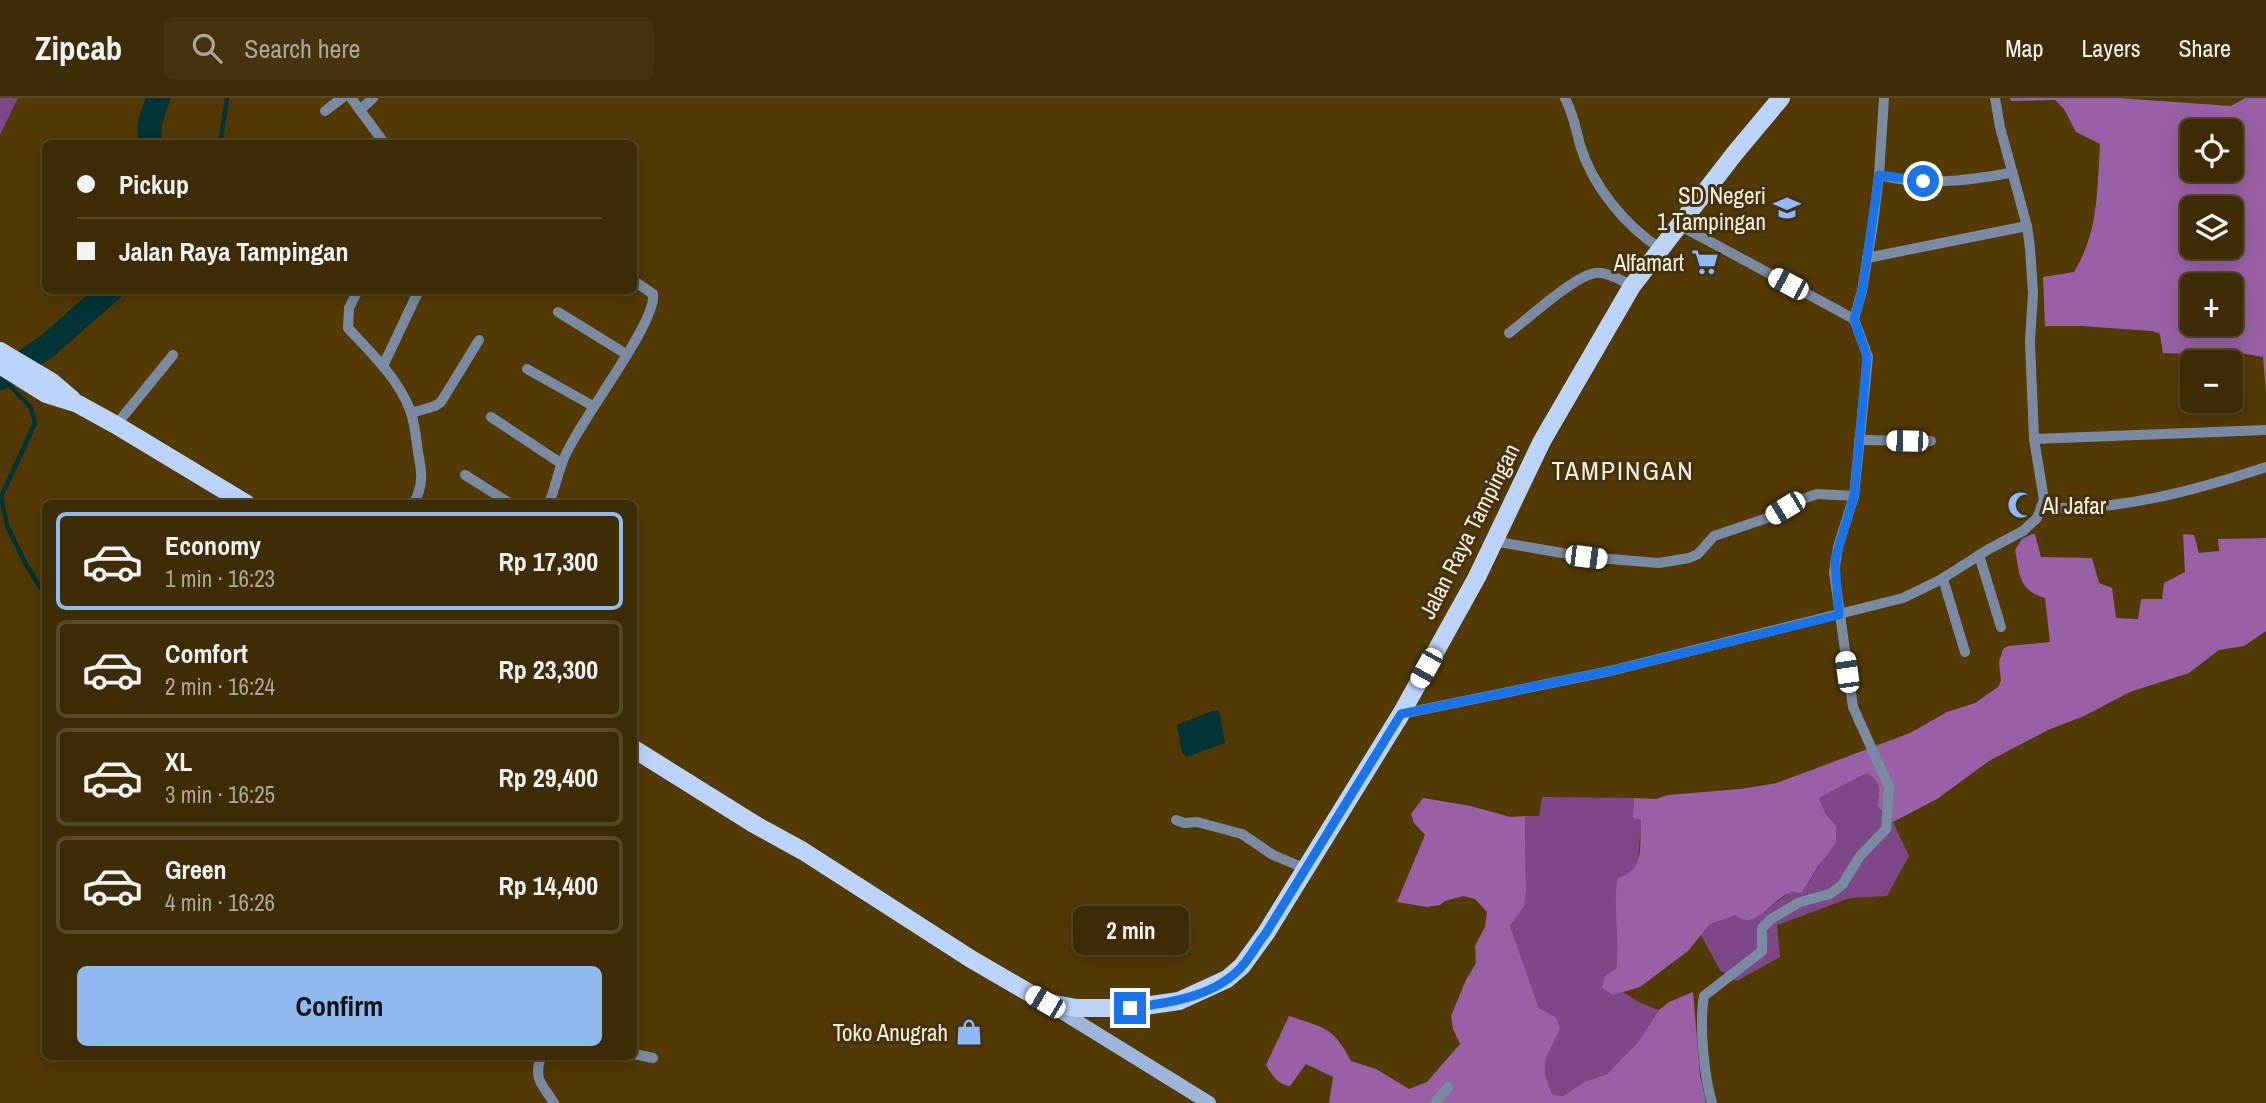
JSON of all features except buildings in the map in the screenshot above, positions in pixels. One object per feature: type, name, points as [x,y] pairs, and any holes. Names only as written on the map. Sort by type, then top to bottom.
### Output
[{"type":"main road","name":"Jalan Raya Tampingan","points":[[1045,1002],[1076,1008],[1130,1008],[1179,1001],[1227,979],[1242,966],[1266,933],[1401,714],[1478,577],[1542,441],[1632,286],[1781,98]]},
{"type":"main road","points":[[0,351],[49,388]]},
{"type":"main road","points":[[0,365],[116,425],[240,500]]},
{"type":"main road","points":[[637,751],[754,824],[803,851],[971,959],[1045,1002]]},
{"type":"street","points":[[325,111],[342,98]]},
{"type":"street","points":[[351,98],[382,140]]},
{"type":"street","points":[[361,109],[373,98]]},
{"type":"street","points":[[1565,98],[1578,126],[1580,144],[1586,159],[1612,205],[1637,233],[1660,248]]},
{"type":"street","points":[[1712,1103],[1708,1088],[1702,1018],[1704,996],[1762,951],[1762,928],[1772,919],[1800,902],[1830,894],[1842,885],[1860,856],[1886,829],[1889,787],[1853,706],[1839,615],[1835,560],[1854,496],[1867,357],[1854,319],[1867,258],[1879,175],[1884,98]]},
{"type":"street","points":[[1401,714],[1610,671],[1903,598],[1943,579],[2023,531],[2037,517],[2044,500],[2034,439],[2030,342],[2033,293],[2026,226],[2010,173],[1996,98]]},
{"type":"street","points":[[1879,175],[1923,181],[1969,181],[2010,173]]},
{"type":"street","points":[[1679,225],[1854,319]]},
{"type":"street","points":[[1867,258],[2026,226]]},
{"type":"street","points":[[1509,333],[1581,277],[1596,273],[1615,277],[1632,286]]},
{"type":"street","points":[[550,500],[562,464],[593,406],[651,313],[653,294],[637,283]]},
{"type":"street","points":[[356,294],[349,308],[348,328],[383,366],[405,397],[411,413],[423,478],[415,500]]},
{"type":"street","points":[[383,366],[417,294]]},
{"type":"street","points":[[558,312],[626,354]]},
{"type":"street","points":[[411,413],[441,402],[480,340]]},
{"type":"street","points":[[116,425],[173,355]]},
{"type":"street","points":[[527,369],[593,406]]},
{"type":"street","points":[[491,418],[562,464]]},
{"type":"street","points":[[2034,439],[2266,430]]},
{"type":"street","points":[[1859,440],[1931,441]]},
{"type":"street","points":[[2041,507],[2072,510],[2111,506],[2224,481],[2266,467]]},
{"type":"street","points":[[465,475],[505,500]]},
{"type":"street","points":[[1493,541],[1586,557],[1659,563],[1698,555],[1714,536],[1773,516],[1797,501],[1817,494],[1854,496]]},
{"type":"street","points":[[1979,555],[2001,627]]},
{"type":"street","points":[[1943,579],[1965,652]]},
{"type":"street","points":[[1176,820],[1184,823],[1198,822],[1242,834],[1273,855],[1304,869]]},
{"type":"street","points":[[1045,1002],[1209,1103]]},
{"type":"street","points":[[637,1055],[653,1058]]},
{"type":"street","points":[[540,1060],[537,1076],[554,1103]]},
{"type":"street","points":[[1435,1103],[1448,1087]]},
{"type":"shaded area","points":[[0,98],[18,98],[0,135]]},
{"type":"shaded area","points":[[2010,98],[2118,98],[2231,106],[2245,98],[2266,98],[2266,393],[2263,357],[2243,354],[2243,350],[2180,350],[2180,354],[2163,353],[2160,334],[2152,331],[2045,326],[2043,277],[2074,272],[2088,241],[2097,194],[2100,144],[2076,132],[2064,109],[2055,100],[2011,101]]},
{"type":"shaded area","points":[[2035,534],[2041,557],[2092,558],[2099,583],[2112,588],[2116,618],[2138,619],[2141,599],[2162,599],[2164,583],[2185,572],[2183,534],[2194,535],[2199,553],[2219,551],[2218,539],[2266,538],[2266,631],[2244,646],[2219,650],[2189,673],[2130,692],[2084,716],[2048,730],[1989,761],[1937,799],[1893,822],[1877,806],[1879,787],[1867,773],[1819,798],[1826,814],[1836,826],[1836,843],[1802,893],[1784,896],[1749,920],[1736,915],[1710,924],[1688,951],[1640,987],[1613,995],[1602,988],[1605,976],[1616,969],[1618,878],[1633,869],[1639,855],[1641,820],[1633,818],[1634,798],[1656,799],[1668,795],[1777,783],[1910,733],[1947,712],[1975,703],[1998,687],[2001,681],[1999,662],[2003,649],[2008,646],[2050,642],[2045,598],[2025,586],[2015,550],[2022,539]]},
{"type":"shaded area","points":[[1867,773],[1879,787],[1877,806],[1893,822],[1909,856],[1887,896],[1850,898],[1777,925],[1780,957],[1737,981],[1720,970],[1701,935],[1710,924],[1736,914],[1763,912],[1789,893],[1802,893],[1813,876],[1836,826],[1826,814],[1819,798]]},
{"type":"shaded area","points":[[1542,797],[1634,798],[1633,818],[1641,820],[1638,865],[1630,874],[1618,927],[1613,995],[1623,992],[1659,1010],[1638,1042],[1607,1074],[1584,1082],[1563,1096],[1552,1094],[1545,1067],[1560,1029],[1556,1017],[1539,1008],[1510,926],[1526,892],[1525,816],[1539,816]]},
{"type":"shaded area","points":[[1423,798],[1471,806],[1510,817],[1525,816],[1526,892],[1524,906],[1510,926],[1539,1008],[1556,1017],[1560,1029],[1545,1067],[1552,1094],[1563,1096],[1584,1082],[1607,1074],[1638,1042],[1659,1010],[1669,1002],[1693,992],[1700,1075],[1706,1103],[1329,1103],[1333,1077],[1306,1064],[1290,1086],[1276,1079],[1266,1065],[1289,1016],[1326,1030],[1339,1041],[1351,1061],[1376,1069],[1409,1089],[1427,1082],[1460,1044],[1451,1016],[1476,963],[1475,946],[1485,927],[1487,912],[1475,899],[1463,896],[1427,907],[1397,902],[1425,835],[1414,823],[1411,814]]},
{"type":"water","points":[[1212,711],[1220,713],[1225,743],[1186,757],[1182,752],[1177,725]]},
{"type":"waterway","points":[[149,140],[150,123],[158,98]]},
{"type":"waterway","points":[[221,140],[227,98]]},
{"type":"waterway","points":[[0,378],[46,347],[106,294]]},
{"type":"waterway","points":[[2,377],[31,408],[35,423],[1,497],[7,525],[42,590]]},
{"type":"place","name":"SD Negeri 1 Tampingan","points":[[1787,208]]},
{"type":"place","name":"Alfamart","points":[[1705,262]]},
{"type":"place","name":"Al Jafar","points":[[2021,505]]},
{"type":"place","name":"Toko Anugrah","points":[[969,1032]]},
{"type":"district","name":"TAMPINGAN","points":[[1623,470]]},
{"type":"route","points":[[1130,1008],[1179,1001],[1227,979],[1242,966],[1266,933],[1401,714],[1610,671],[1839,615],[1835,560],[1854,496],[1867,357],[1854,319],[1862,291],[1879,175],[1923,181]]}]
